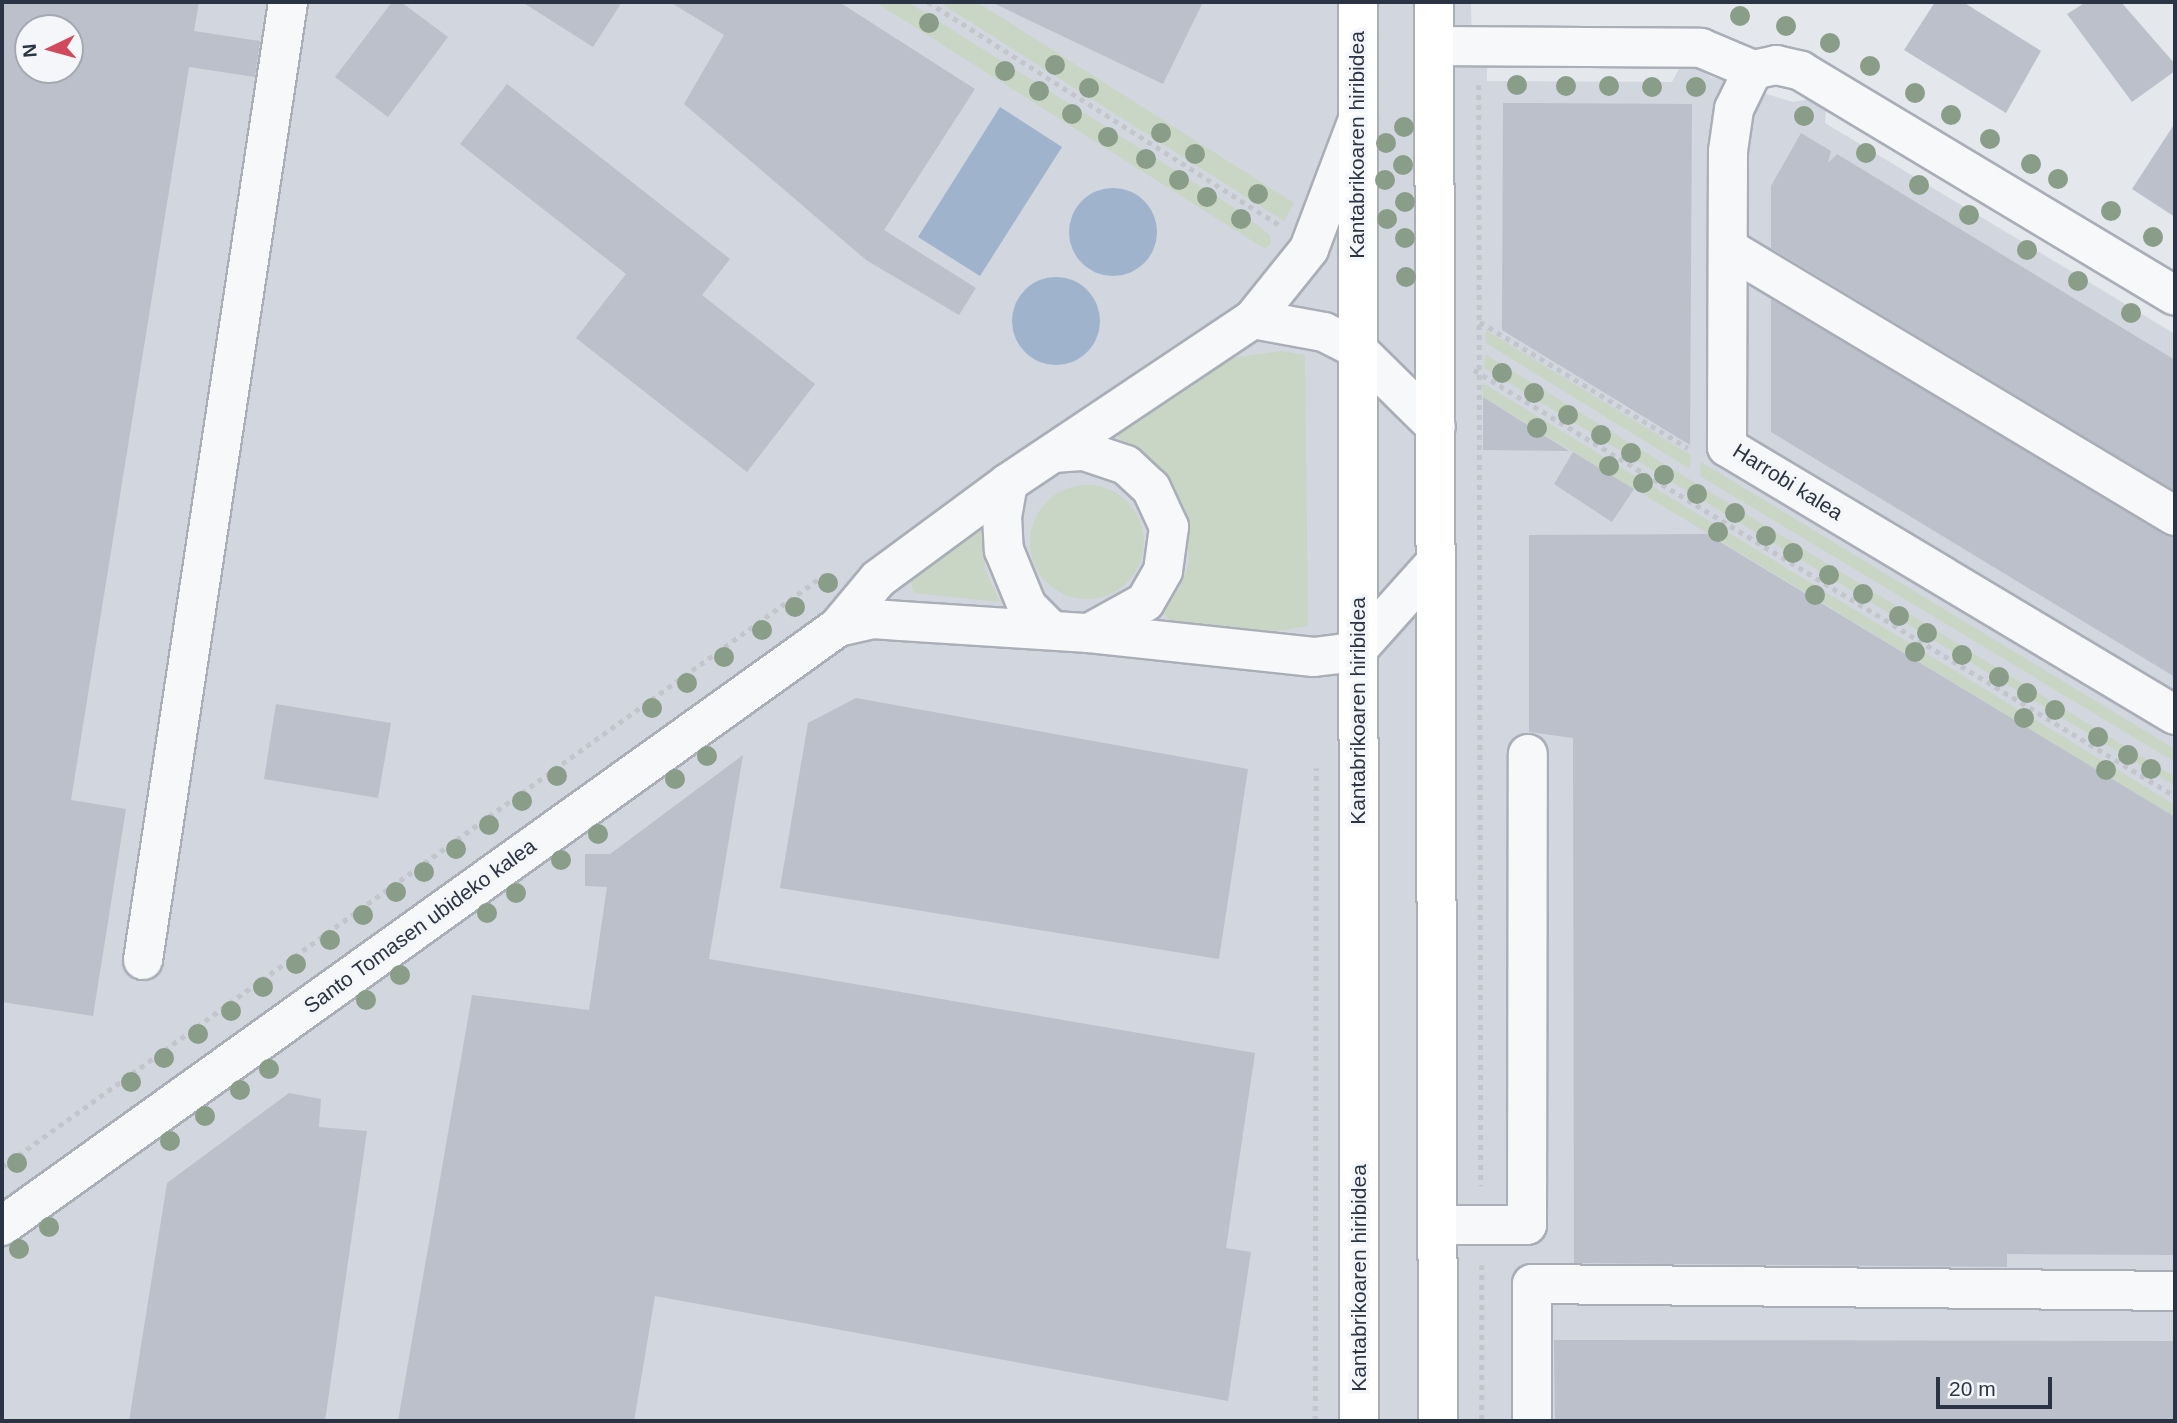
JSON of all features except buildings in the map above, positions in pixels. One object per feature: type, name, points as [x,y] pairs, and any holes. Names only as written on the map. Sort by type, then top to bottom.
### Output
[{"type":"main road","name":"Kantabrikoaren hiribidea","points":[[1358,2],[1360,113],[1356,348],[1359,648],[1359,1421]]},
{"type":"main road","points":[[1434,2],[1438,1421]]},
{"type":"street","points":[[144,960],[288,2]]},
{"type":"street","points":[[1434,46],[1701,48],[1753,70],[1776,65],[1829,85],[2175,296]]},
{"type":"street","name":"Harrobi kalea","points":[[1753,70],[1734,108],[1728,151],[1727,447],[2175,715]]},
{"type":"street","name":"Santo Tomasen ubideko kalea","points":[[2,1226],[838,627],[878,579],[1008,483],[1253,319],[1309,249],[1360,113]]},
{"type":"street","points":[[1728,248],[2175,516]]},
{"type":"street","points":[[1253,319],[1324,332],[1356,348],[1436,427]]},
{"type":"street","points":[[1054,453],[1084,451],[1126,465],[1151,488],[1168,527],[1163,571],[1145,602],[1089,633]]},
{"type":"street","points":[[1008,483],[1002,516],[1004,550],[1027,606],[1050,629]]},
{"type":"street","points":[[1359,648],[1436,562]]},
{"type":"street","name":"Santo Tomasen ubideko kalea","points":[[838,627],[873,619],[1050,629],[1314,657],[1359,648]]},
{"type":"street","points":[[1438,1225],[1527,1225],[1528,754]]},
{"type":"street","points":[[1532,1421],[1532,1284],[2175,1291]]},
{"type":"path","points":[[928,2],[1288,231],[1295,265]]},
{"type":"path","points":[[1478,48],[1482,1421]]},
{"type":"path","points":[[1480,322],[1695,452]]},
{"type":"path","points":[[1433,346],[2175,796]]},
{"type":"path","points":[[2,1167],[840,564]]},
{"type":"path","points":[[1315,1421],[1316,755]]},
{"type":"shaded area","points":[[2,2],[1471,2],[1472,66],[1487,67],[1487,81],[1672,82],[1680,67],[1696,67],[1711,77],[1793,102],[1810,99],[1826,107],[1825,123],[2175,334],[2175,1421],[2,1421]]},
{"type":"green space","points":[[875,2],[908,2],[1233,207],[1270,235],[1271,244],[1265,249]]},
{"type":"green space","points":[[939,2],[977,2],[1294,203],[1284,221]]},
{"type":"green space","points":[[1486,330],[1691,455],[1690,469],[1486,343]]},
{"type":"green space","points":[[1282,351],[1305,355],[1308,626],[1271,632],[1171,622],[1162,612],[1181,586],[1189,561],[1186,510],[1161,467],[1119,441],[1118,435],[1209,369],[1231,358]]},
{"type":"green space","points":[[1485,354],[2175,777],[2175,786],[1484,368]]},
{"type":"green space","points":[[1483,383],[2175,805],[2175,817],[1483,397]]},
{"type":"green space","points":[[1701,462],[2175,749],[2175,762],[1700,476]]},
{"type":"green space","points":[[1087,485],[1109,489],[1128,501],[1140,520],[1144,542],[1140,564],[1128,583],[1109,595],[1087,599],[1065,595],[1046,583],[1034,564],[1030,542],[1034,520],[1046,501],[1065,489]]},
{"type":"green space","points":[[978,530],[983,531],[985,570],[1000,602],[914,593],[910,581]]},
{"type":"water","points":[[1000,107],[1062,147],[980,276],[918,237]]},
{"type":"water","points":[[1113,188],[1138,195],[1150,207],[1157,232],[1150,257],[1138,269],[1113,276],[1088,269],[1076,257],[1069,232],[1076,207],[1088,195]]},
{"type":"water","points":[[1056,277],[1081,284],[1093,296],[1100,321],[1093,346],[1081,358],[1056,365],[1031,358],[1019,346],[1012,321],[1019,296],[1031,284]]}]
